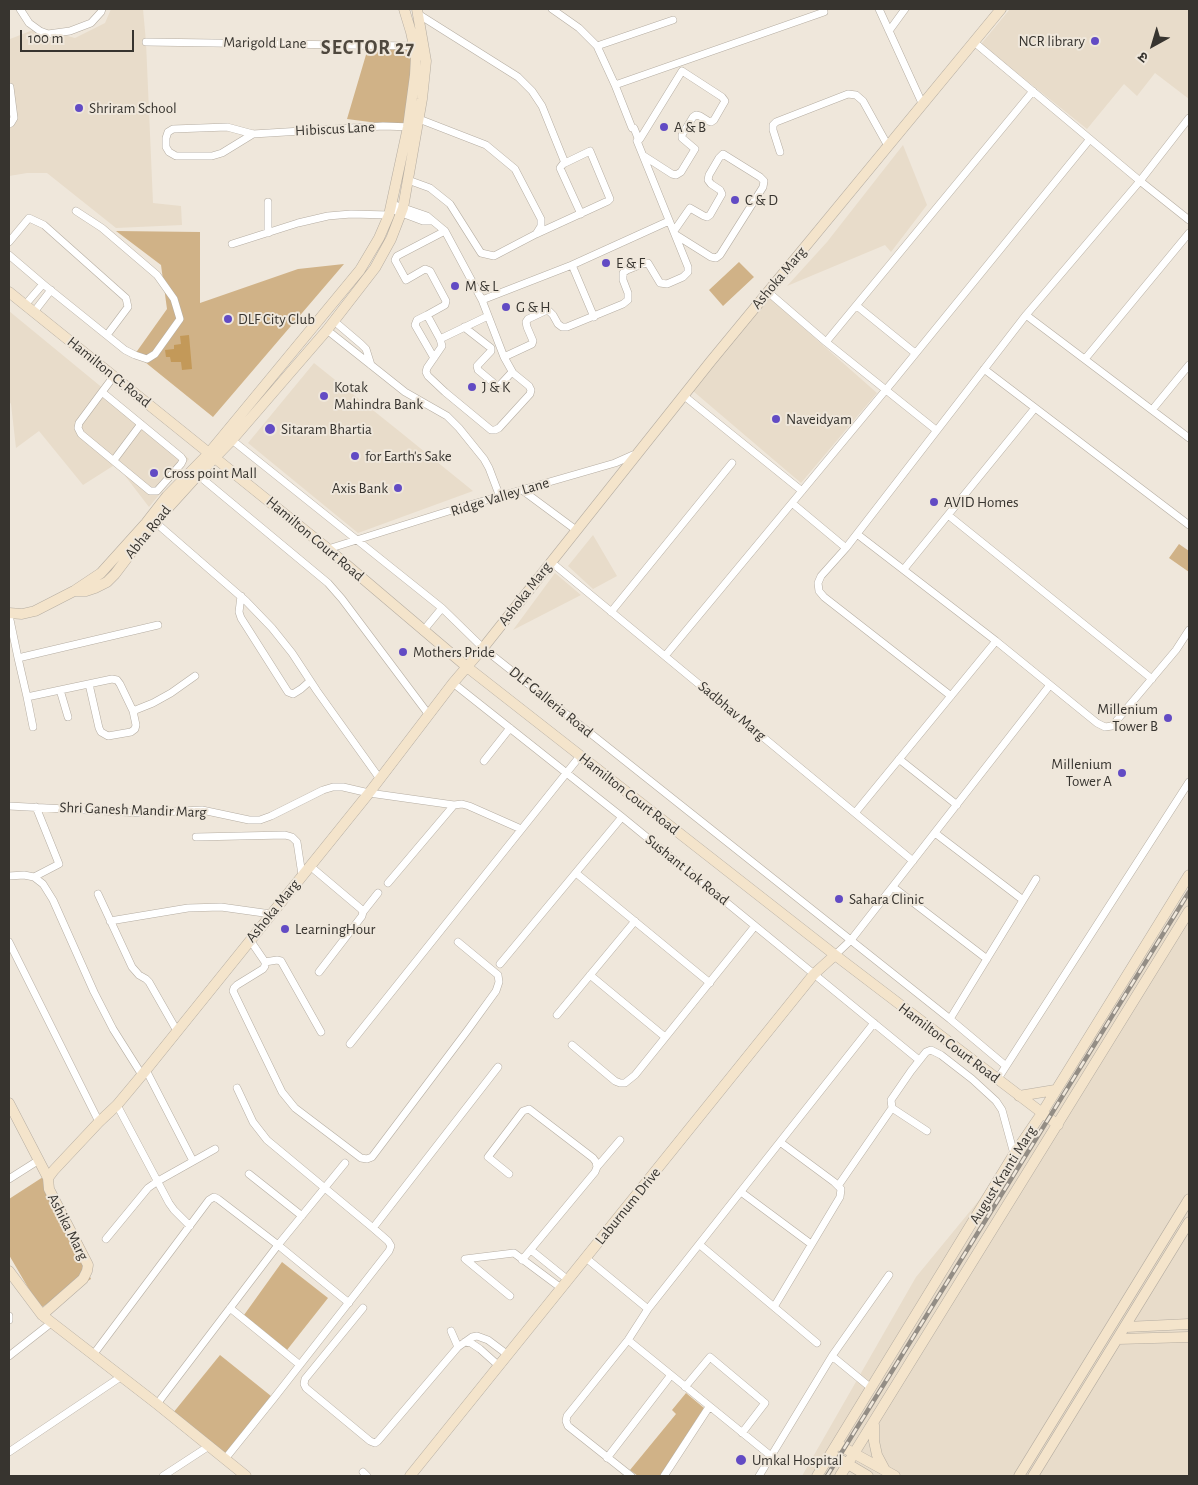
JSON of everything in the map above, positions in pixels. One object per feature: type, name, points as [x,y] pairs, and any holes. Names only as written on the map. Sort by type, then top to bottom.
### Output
[{"type":"street","points":[[20,9],[29,24],[48,34],[70,31],[91,23],[102,9]]},
{"type":"street","points":[[212,456],[360,270],[379,238],[391,210],[415,124],[416,55],[404,9]]},
{"type":"street","points":[[504,357],[532,344],[526,322],[528,319],[545,311],[549,311],[554,315],[558,324],[562,327],[567,327],[623,304],[628,300],[628,293],[622,280],[623,273],[627,270],[648,263],[660,283],[667,284],[683,277],[688,272],[688,267],[637,141],[634,140],[629,130],[632,128],[597,46],[579,28],[552,9]]},
{"type":"street","points":[[879,9],[922,103]]},
{"type":"street","points":[[889,31],[905,9]]},
{"type":"street","name":"Ashoka Marg","points":[[48,1178],[117,1105],[144,1073],[370,793],[453,683],[483,648],[683,396],[1001,9]]},
{"type":"street","points":[[212,456],[232,440],[334,321],[375,268],[391,239],[403,211],[426,61],[417,11]]},
{"type":"street","points":[[417,11],[518,77],[532,91],[542,106],[565,163]]},
{"type":"street","points":[[615,86],[824,12]]},
{"type":"street","points":[[597,46],[673,20]]},
{"type":"street","name":"Marigold Lane","points":[[146,42],[413,46]]},
{"type":"street","points":[[974,42],[1189,220]]},
{"type":"street","points":[[637,141],[682,71],[722,97],[725,101],[714,120],[711,122],[696,115],[682,135],[682,138],[695,149],[681,172],[676,175],[672,174],[643,156]]},
{"type":"street","points":[[9,124],[14,118],[10,87]]},
{"type":"street","points":[[826,342],[1033,91]]},
{"type":"street","points":[[780,152],[773,125],[776,122],[848,94],[856,95],[863,101],[888,146]]},
{"type":"street","points":[[951,696],[824,597],[819,591],[818,583],[821,576],[857,534],[1026,315],[1140,181],[1189,118]]},
{"type":"street","points":[[415,124],[486,146],[516,169],[541,219],[541,226],[536,234]]},
{"type":"street","name":"Hibiscus Lane","points":[[253,134],[222,153],[212,156],[176,156],[169,152],[166,147],[168,132],[174,129],[227,127],[253,134],[415,124]]},
{"type":"street","points":[[665,656],[1090,139]]},
{"type":"street","points":[[408,180],[430,188],[450,204],[481,253],[494,256],[536,234],[580,214],[610,199],[589,151],[562,164],[560,168],[580,214]]},
{"type":"street","points":[[723,154],[764,181],[763,187],[720,255],[716,258],[711,257],[674,233],[690,208],[704,216],[710,215],[722,194],[708,180],[709,175],[723,154]]},
{"type":"street","points":[[268,202],[268,232]]},
{"type":"street","points":[[232,244],[298,223],[328,216],[391,210],[427,216],[445,231],[482,300],[504,357],[512,372],[529,386],[531,390],[530,394],[495,430],[490,430],[428,376],[427,368],[442,346],[427,315]]},
{"type":"street","points":[[9,255],[125,350],[147,359],[155,354],[180,319],[174,299],[157,275],[102,228],[76,211]]},
{"type":"street","points":[[9,242],[28,218],[44,224],[126,298],[128,307],[107,335]]},
{"type":"street","points":[[482,300],[572,264],[669,221]]},
{"type":"street","points":[[434,358],[416,325],[417,320],[446,304],[430,271],[425,269],[406,280],[395,258],[445,231]]},
{"type":"street","points":[[1085,359],[1189,233]]},
{"type":"street","points":[[572,264],[594,317]]},
{"type":"street","points":[[30,309],[43,284]]},
{"type":"street","points":[[30,309],[51,290]]},
{"type":"street","name":"Hamilton Ct Road","points":[[9,292],[212,456]]},
{"type":"street","points":[[768,292],[826,342],[936,430]]},
{"type":"street","points":[[857,306],[915,353]]},
{"type":"street","points":[[1026,315],[1189,438]]},
{"type":"street","points":[[440,339],[488,316]]},
{"type":"street","points":[[334,321],[362,344],[366,349],[371,365]]},
{"type":"street","points":[[464,328],[491,348],[491,351],[477,366],[478,370],[496,386],[500,385],[512,372]]},
{"type":"street","points":[[326,330],[406,392],[447,416],[484,459],[500,497]]},
{"type":"street","points":[[1152,410],[1189,365]]},
{"type":"street","points":[[984,369],[1189,525]]},
{"type":"street","points":[[102,392],[183,460],[182,464],[154,492],[150,491],[81,434],[78,428],[79,422],[114,376]]},
{"type":"street","points":[[683,396],[802,491]]},
{"type":"street","points":[[904,570],[1035,408]]},
{"type":"street","points":[[114,460],[141,424]]},
{"type":"street","name":"DLF Galleria Road","points":[[232,440],[442,608],[483,648],[950,1019],[1006,1066]]},
{"type":"street","name":"Ridge Valley Lane","points":[[328,549],[615,463],[629,458],[640,450]]},
{"type":"street","name":"Abha Road","points":[[74,591],[86,591],[107,582],[155,522],[212,456]]},
{"type":"street","name":"Abha Road","points":[[9,614],[22,614],[35,610],[74,591],[101,573],[146,523],[167,496],[212,456]]},
{"type":"street","name":"Hamilton Court Road","points":[[212,456],[328,549],[467,667],[835,955],[1058,1125]]},
{"type":"street","points":[[611,612],[732,463]]},
{"type":"street","points":[[198,474],[328,583],[348,606],[429,716]]},
{"type":"street","points":[[159,488],[167,496]]},
{"type":"street","points":[[522,490],[576,530]]},
{"type":"street","points":[[792,503],[846,548]]},
{"type":"street","points":[[948,515],[1152,679]]},
{"type":"street","points":[[155,522],[241,596],[272,628],[292,653],[380,779]]},
{"type":"street","points":[[857,534],[996,641],[1097,724],[1105,727],[1112,726],[1176,650],[1189,630]]},
{"type":"street","name":"Sadbhav Marg","points":[[550,562],[913,861]]},
{"type":"street","points":[[241,596],[241,618],[288,692],[293,694],[310,681]]},
{"type":"street","points":[[423,631],[442,608]]},
{"type":"street","points":[[9,614],[33,727]]},
{"type":"street","points":[[18,658],[158,625]]},
{"type":"street","points":[[855,813],[996,641]]},
{"type":"street","points":[[132,711],[153,703],[171,693],[195,676]]},
{"type":"street","points":[[27,698],[60,690],[112,679],[117,680],[132,711],[136,725],[132,732],[108,736],[101,732],[89,684]]},
{"type":"street","name":"Sushant Lok Road","points":[[453,683],[622,817],[919,1060]]},
{"type":"street","name":"Laburnum Drive","points":[[410,1476],[814,974],[851,940],[1050,685]]},
{"type":"street","points":[[60,690],[68,717]]},
{"type":"street","points":[[484,761],[510,728]]},
{"type":"street","points":[[350,1044],[580,756]]},
{"type":"street","points":[[899,759],[956,805]]},
{"type":"street","points":[[997,1080],[1189,782]]},
{"type":"street","name":"Shri Ganesh Mandir Marg","points":[[9,806],[141,813],[202,810],[249,820],[260,820],[323,790],[343,787],[370,793],[454,805],[462,804],[522,829]]},
{"type":"street","points":[[388,883],[454,805]]},
{"type":"street","points":[[34,877],[58,864],[36,807]]},
{"type":"street","points":[[500,964],[622,817]]},
{"type":"street","points":[[935,832],[1023,900]]},
{"type":"street","points":[[196,837],[285,835],[292,837],[297,842],[302,875]]},
{"type":"street","points":[[310,866],[363,912]]},
{"type":"street","points":[[576,873],[710,983]]},
{"type":"street","points":[[9,876],[24,875],[34,877],[43,884],[54,900],[94,992],[113,1028],[144,1073],[192,1161]]},
{"type":"street","name":"August Kranti Marg","points":[[817,1476],[1014,1154],[1042,1113],[1189,875]]},
{"type":"street","points":[[950,1019],[1036,880]]},
{"type":"street","points":[[893,888],[986,959]]},
{"type":"street","points":[[319,972],[378,893]]},
{"type":"street","points":[[98,894],[132,967],[149,982],[177,1031]]},
{"type":"street","points":[[110,921],[188,908],[221,907],[271,914]]},
{"type":"street","name":"August Kranti Marg","points":[[840,1476],[1189,911]]},
{"type":"street","points":[[557,1015],[635,921]]},
{"type":"street","points":[[572,1045],[615,1081],[625,1083],[635,1075],[755,926]]},
{"type":"street","points":[[250,940],[265,962],[265,966],[237,985],[233,991],[282,1092],[295,1108],[360,1158],[367,1159],[378,1149],[468,1031],[496,991],[499,982],[498,975],[458,942]]},
{"type":"street","points":[[9,942],[99,1122]]},
{"type":"street","points":[[265,962],[281,961],[321,1032]]},
{"type":"street","points":[[590,975],[665,1037]]},
{"type":"street","points":[[631,1476],[568,1426],[567,1416],[628,1340],[648,1309],[874,1022]]},
{"type":"street","points":[[838,1186],[892,1108],[891,1100],[919,1060],[926,1052],[932,1050],[996,1101],[1004,1115],[1014,1154]]},
{"type":"street","points":[[373,1228],[498,1067]]},
{"type":"street","points":[[225,1459],[349,1303],[391,1246],[388,1241],[260,1132],[253,1122],[237,1088]]},
{"type":"street","points":[[1019,1096],[1055,1090]]},
{"type":"street","points":[[9,1103],[48,1178]]},
{"type":"street","points":[[117,1105],[174,1210],[190,1226]]},
{"type":"street","points":[[892,1108],[927,1131]]},
{"type":"street","points":[[509,1174],[488,1157],[523,1110],[529,1109],[593,1158],[597,1168]]},
{"type":"street","points":[[522,1260],[620,1140]]},
{"type":"street","points":[[774,1307],[840,1197],[840,1189],[834,1182],[780,1142]]},
{"type":"street","points":[[106,1239],[148,1188],[215,1149]]},
{"type":"street","points":[[9,1179],[39,1160]]},
{"type":"street","points":[[157,1404],[278,1245],[346,1163]]},
{"type":"street","points":[[249,1174],[302,1216]]},
{"type":"street","name":"Ashika Marg","points":[[42,1315],[83,1279],[88,1271],[88,1265],[48,1189],[48,1178]]},
{"type":"street","points":[[741,1192],[812,1244]]},
{"type":"street","points":[[93,1355],[209,1200],[214,1197],[278,1245],[349,1303]]},
{"type":"street","points":[[1019,1476],[1189,1199]]},
{"type":"street","points":[[1033,1476],[1189,1222]]},
{"type":"street","points":[[700,1245],[817,1343]]},
{"type":"street","points":[[531,1250],[568,1280]]},
{"type":"street","points":[[510,1296],[465,1259],[514,1253],[561,1288]]},
{"type":"street","points":[[586,1258],[648,1309]]},
{"type":"street","points":[[9,1271],[42,1315],[51,1323],[122,1376],[246,1476]]},
{"type":"street","points":[[759,1476],[832,1356],[889,1275]]},
{"type":"street","points":[[230,1308],[300,1365]]},
{"type":"street","points":[[363,1308],[305,1379],[304,1384],[306,1388],[370,1441],[375,1443],[378,1442],[458,1347],[472,1337],[477,1336],[488,1340],[508,1354]]},
{"type":"street","points":[[9,1356],[51,1323]]},
{"type":"street","points":[[1126,1327],[1189,1324]]},
{"type":"street","points":[[451,1331],[458,1347]]},
{"type":"street","points":[[1118,1340],[1189,1337]]},
{"type":"street","points":[[628,1340],[771,1456]]},
{"type":"street","points":[[465,1342],[480,1350],[499,1366]]},
{"type":"street","points":[[832,1356],[871,1388]]},
{"type":"street","points":[[685,1386],[710,1357],[765,1403],[742,1433]]},
{"type":"street","points":[[607,1458],[671,1375]]},
{"type":"street","points":[[9,1452],[122,1376]]},
{"type":"street","points":[[664,1476],[709,1407]]},
{"type":"street","points":[[874,1421],[873,1433],[877,1455],[885,1470]]},
{"type":"street","points":[[837,1444],[895,1476]]},
{"type":"street","points":[[162,1476],[209,1446]]},
{"type":"street","points":[[831,1454],[868,1476]]},
{"type":"shaded area","name":"Shriram School","points":[[111,9],[143,9],[153,203],[181,206],[182,225],[116,228],[47,173],[27,173],[9,176],[10,39],[38,28],[75,38],[105,23]]},
{"type":"shaded area","points":[[1010,9],[1189,9],[1189,99],[1155,73],[1137,96],[1124,84],[1087,129],[981,44]]},
{"type":"shaded area","points":[[413,46],[408,127],[347,119],[368,48]]},
{"type":"shaded area","points":[[903,145],[927,205],[891,252],[885,245],[787,286],[827,242]]},
{"type":"shaded area","name":"DLF City Club","points":[[116,231],[200,232],[200,303],[298,269],[344,264],[213,417],[135,354],[167,309],[161,265]]},
{"type":"shaded area","points":[[739,262],[754,277],[723,306],[709,290]]},
{"type":"shaded area","points":[[766,295],[877,393],[801,483],[693,391]]},
{"type":"shaded area","points":[[9,311],[189,459],[149,507],[116,464],[83,485],[39,431],[16,448],[11,404],[9,401]]},
{"type":"shaded area","points":[[189,335],[192,369],[182,370],[181,362],[171,362],[170,357],[166,357],[165,350],[174,349],[174,345],[181,344],[180,336]]},
{"type":"shaded area","points":[[314,363],[473,491],[358,533],[248,443]]},
{"type":"shaded area","points":[[593,535],[617,576],[593,589],[568,566]]},
{"type":"shaded area","points":[[1179,544],[1189,551],[1189,572],[1169,558]]},
{"type":"shaded area","points":[[555,573],[581,595],[513,630]]},
{"type":"shaded area","points":[[1189,887],[1189,1476],[802,1476],[916,1277],[1045,1120],[1102,1024]]},
{"type":"shaded area","points":[[43,1177],[91,1279],[40,1308],[9,1255],[9,1199]]},
{"type":"shaded area","points":[[282,1262],[328,1298],[287,1350],[244,1315]]},
{"type":"shaded area","points":[[220,1355],[271,1396],[225,1455],[173,1413]]},
{"type":"shaded area","points":[[686,1393],[704,1408],[660,1476],[638,1476],[630,1470],[676,1414],[672,1410]]},
{"type":"railway","points":[[827,1476],[1189,892]]},
{"type":"place","name":"NCR library","points":[[1095,41]]},
{"type":"place","name":"Shriram School","points":[[79,108]]},
{"type":"place","name":"A & B","points":[[664,127]]},
{"type":"place","name":"C & D","points":[[735,200]]},
{"type":"place","name":"E & F","points":[[606,263]]},
{"type":"place","name":"M & L","points":[[455,286]]},
{"type":"place","name":"G & H","points":[[506,307]]},
{"type":"place","name":"DLF City Club","points":[[228,319]]},
{"type":"place","name":"J & K","points":[[472,387]]},
{"type":"place","name":"Kotak Mahindra Bank","points":[[324,396]]},
{"type":"place","name":"Naveidyam","points":[[776,419]]},
{"type":"place","name":"Sitaram Bhartia","points":[[270,429]]},
{"type":"place","name":"for Earth's Sake","points":[[355,456]]},
{"type":"place","name":"Cross point Mall","points":[[154,473]]},
{"type":"place","name":"Axis Bank","points":[[398,488]]},
{"type":"place","name":"AVID Homes","points":[[934,502]]},
{"type":"place","name":"Mothers Pride","points":[[403,652]]},
{"type":"place","name":"Millenium Tower B","points":[[1168,718]]},
{"type":"place","name":"Millenium Tower A","points":[[1122,773]]},
{"type":"place","name":"Sahara Clinic","points":[[839,899]]},
{"type":"place","name":"LearningHour","points":[[285,929]]},
{"type":"place","name":"Umkal Hospital","points":[[741,1460]]},
{"type":"district","name":"SECTOR 27","points":[[368,48]]}]
